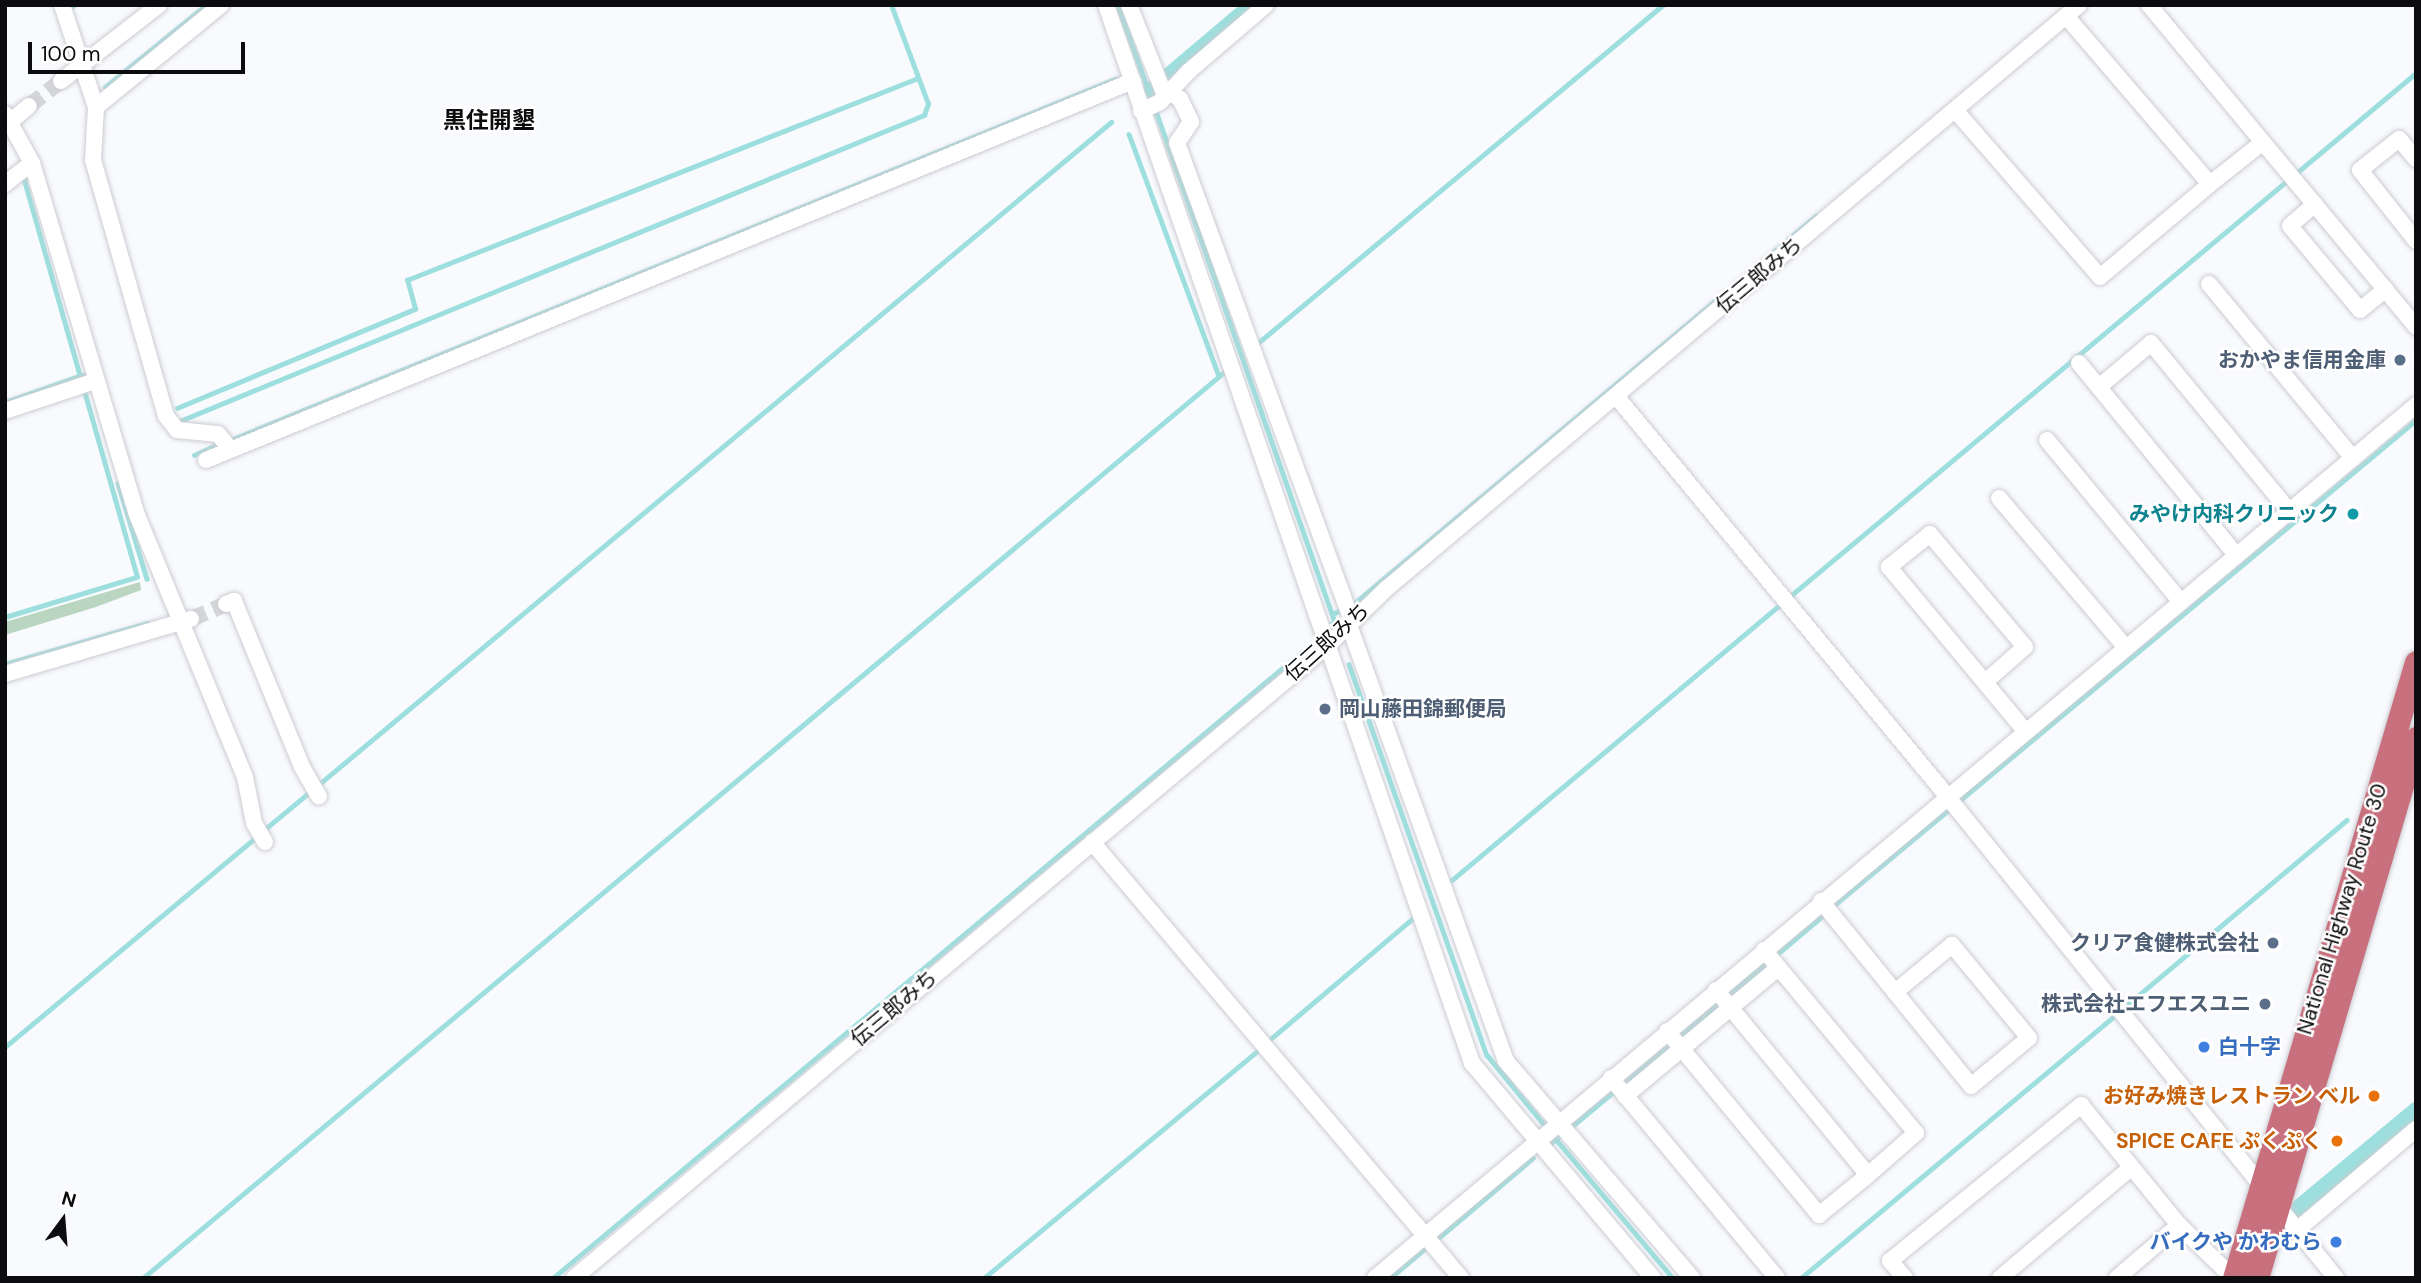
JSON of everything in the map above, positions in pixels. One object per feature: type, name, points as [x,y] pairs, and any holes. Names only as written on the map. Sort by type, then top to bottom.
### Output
[{"type":"highway","name":"National Highway Route 30","points":[[2244,1276],[2261,1181],[2416,662]]},
{"type":"highway","name":"National Highway Route 30","points":[[2244,1276],[2278,1206],[2416,738]]},
{"type":"street","points":[[62,5],[79,67],[96,107],[93,159],[166,416],[177,430],[227,444]]},
{"type":"street","points":[[61,81],[159,5]]},
{"type":"street","points":[[96,107],[221,5]]},
{"type":"street","points":[[1106,5],[1133,81],[1157,96],[1180,99],[1191,122],[1177,143],[1327,646],[1472,1063],[1555,1131],[1692,1278]]},
{"type":"street","points":[[1129,5],[1246,373],[1347,615],[1498,1043],[1506,1061],[1653,1278]]},
{"type":"street","points":[[1157,96],[1266,5]]},
{"type":"street","name":"伝三郎みち","points":[[574,1278],[1327,646],[1347,615],[1616,396],[2079,5]]},
{"type":"street","points":[[2150,5],[2416,327]]},
{"type":"street","points":[[2066,16],[2210,184]]},
{"type":"street","points":[[206,460],[227,444],[1133,81]]},
{"type":"street","points":[[29,106],[7,121],[20,173],[88,383],[137,515],[185,621],[245,777],[254,823],[265,842]]},
{"type":"street","points":[[1955,110],[2100,277],[2262,143]]},
{"type":"street","points":[[2416,159],[2399,139],[2360,170],[2416,241]]},
{"type":"street","points":[[2315,204],[2290,226],[2360,310],[2386,289]]},
{"type":"street","points":[[2209,284],[2353,458]]},
{"type":"street","points":[[2099,387],[2151,343],[2289,511]]},
{"type":"street","points":[[2079,363],[2236,556]]},
{"type":"street","points":[[5,411],[88,383]]},
{"type":"street","points":[[1616,396],[2261,1181],[2336,1278]]},
{"type":"street","points":[[1375,1278],[1429,1240],[1555,1131],[1618,1087],[1723,1000],[1951,803],[2026,732],[2416,405]]},
{"type":"street","points":[[2047,440],[2181,602]]},
{"type":"street","points":[[1999,498],[2126,648]]},
{"type":"street","points":[[1985,682],[2025,648],[1930,534],[1889,567],[2026,732]]},
{"type":"street","points":[[226,604],[234,601],[302,767],[319,796]]},
{"type":"street","points":[[5,674],[185,621]]},
{"type":"street","points":[[1092,842],[1461,1278]]},
{"type":"street","points":[[1827,908],[1971,1086],[2029,1038],[1952,945],[1895,992]]},
{"type":"street","points":[[1618,1087],[1771,959]]},
{"type":"street","points":[[1674,1040],[1819,1215],[1868,1175],[1916,1133],[1771,959]]},
{"type":"street","points":[[1723,1000],[1868,1175]]},
{"type":"street","points":[[1618,1087],[1777,1278]]},
{"type":"street","points":[[1905,1278],[1890,1261],[2081,1105],[2179,1225],[2216,1261],[2244,1276]]},
{"type":"street","points":[[2297,1230],[2416,1129]]},
{"type":"street","points":[[2000,1278],[2132,1167]]},
{"type":"street","points":[[2117,1278],[2179,1225]]},
{"type":"green space","points":[[140,582],[141,590],[5,635],[5,622]]},
{"type":"waterway","points":[[105,87],[206,5]]},
{"type":"waterway","points":[[175,423],[924,115],[928,104],[891,5]]},
{"type":"waterway","points":[[1118,5],[1152,100]]},
{"type":"waterway","points":[[1149,92],[1252,5]]},
{"type":"waterway","points":[[1258,343],[1663,5]]},
{"type":"waterway","points":[[1788,598],[2416,73]]},
{"type":"waterway","points":[[177,408],[415,309],[407,280],[918,78]]},
{"type":"waterway","points":[[228,441],[1115,79]]},
{"type":"waterway","points":[[1155,108],[1336,625]]},
{"type":"waterway","points":[[317,786],[1111,122]]},
{"type":"waterway","points":[[1129,134],[1219,376]]},
{"type":"waterway","points":[[5,617],[137,577],[23,176]]},
{"type":"waterway","points":[[1351,606],[1816,216]]},
{"type":"waterway","points":[[143,1278],[1223,373]]},
{"type":"waterway","points":[[5,402],[82,375]]},
{"type":"waterway","points":[[1832,907],[2416,420]]},
{"type":"waterway","points":[[194,455],[219,444]]},
{"type":"waterway","points":[[118,483],[147,579]]},
{"type":"waterway","points":[[1452,880],[1782,603]]},
{"type":"waterway","points":[[1332,614],[1343,609]]},
{"type":"waterway","points":[[1329,626],[1335,621]]},
{"type":"waterway","points":[[5,664],[147,623]]},
{"type":"waterway","points":[[553,1278],[1310,645]]},
{"type":"waterway","points":[[1349,664],[1487,1055],[1547,1128]]},
{"type":"waterway","points":[[264,830],[311,791]]},
{"type":"waterway","points":[[2127,1005],[2347,820]]},
{"type":"waterway","points":[[5,1047],[257,836]]},
{"type":"waterway","points":[[1678,1038],[1826,913]]},
{"type":"waterway","points":[[1267,1042],[1413,918]]},
{"type":"waterway","points":[[1801,1278],[2116,1015]]},
{"type":"waterway","points":[[1570,1128],[1671,1044]]},
{"type":"waterway","points":[[984,1278],[1261,1048]]},
{"type":"waterway","points":[[2297,1209],[2416,1110]]},
{"type":"waterway","points":[[1550,1144],[1563,1133]]},
{"type":"waterway","points":[[1555,1138],[1673,1278]]},
{"type":"waterway","points":[[1435,1241],[1533,1158]]},
{"type":"waterway","points":[[1390,1278],[1428,1246]]},
{"type":"tunnel","points":[[29,106],[61,81]]},
{"type":"tunnel","points":[[191,619],[226,604]]},
{"type":"place","name":"おかやま信用金庫","points":[[2400,360]]},
{"type":"place","name":"みやけ内科クリニック","points":[[2353,514]]},
{"type":"place","name":"岡山藤田錦郵便局","points":[[1325,709]]},
{"type":"place","name":"クリア食健株式会社","points":[[2273,943]]},
{"type":"place","name":"株式会社エフエスユニ","points":[[2265,1004]]},
{"type":"place","name":"白十字","points":[[2204,1047]]},
{"type":"place","name":"お好み焼きレストラン ベル","points":[[2374,1096]]},
{"type":"place","name":"SPICE CAFE ぷくぷく","points":[[2337,1141]]},
{"type":"place","name":"バイクや かわむら","points":[[2336,1242]]},
{"type":"district","name":"黒住開墾","points":[[489,120]]}]
